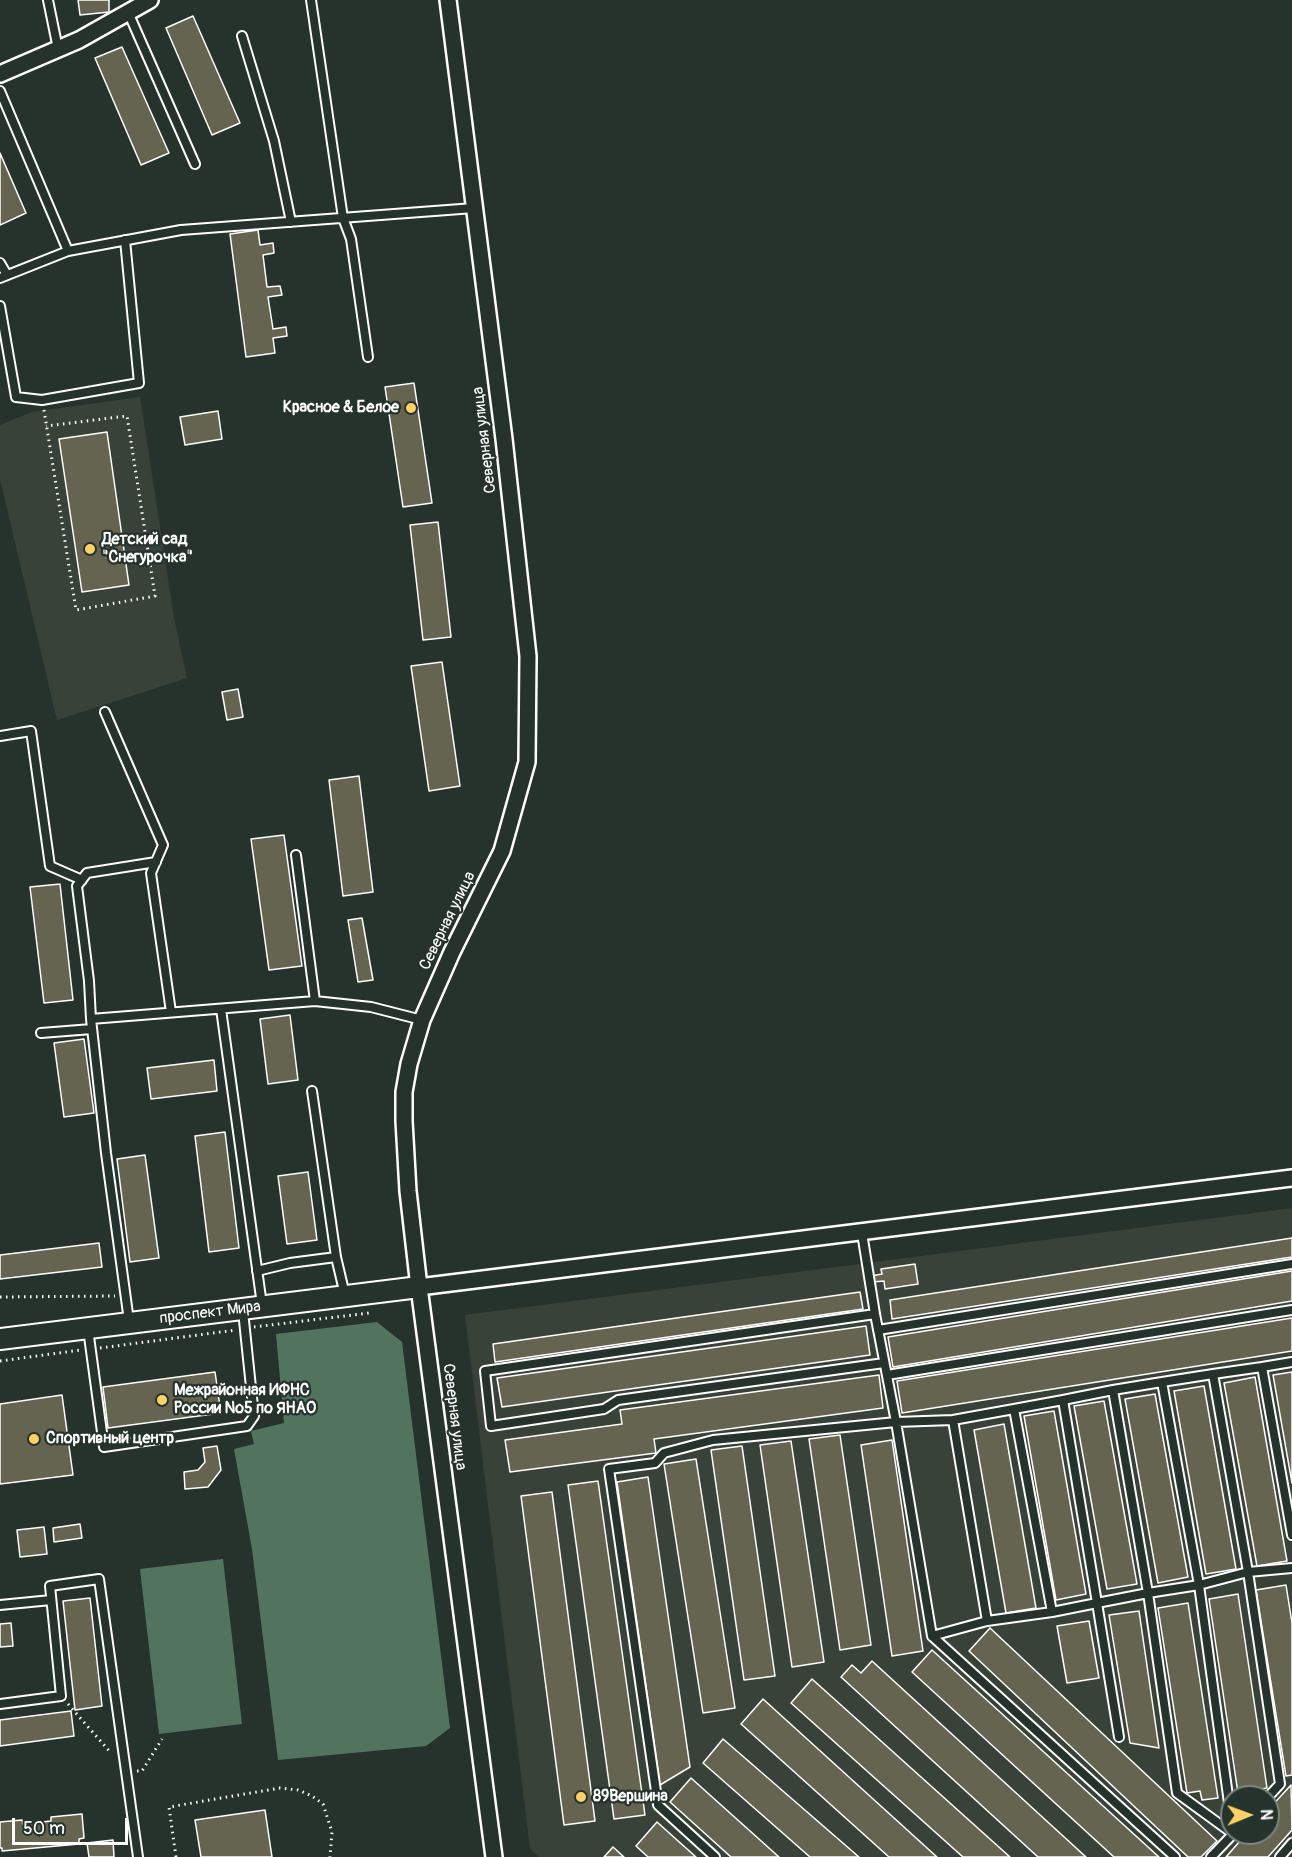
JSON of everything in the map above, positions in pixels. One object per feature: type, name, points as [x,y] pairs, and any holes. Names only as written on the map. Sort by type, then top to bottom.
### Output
[{"type":"street","name":"Северная улица","points":[[448,0],[504,439],[528,656],[527,762],[502,851],[452,952],[422,1020],[409,1064],[404,1092],[404,1121],[408,1191],[419,1287],[494,1857]]},
{"type":"street","points":[[0,74],[79,40],[148,1]]},
{"type":"street","points":[[419,1287],[1292,1178]]},
{"type":"street","name":"проспект Мира","points":[[0,1339],[419,1287]]},
{"type":"lane","points":[[48,0],[58,49]]},
{"type":"lane","points":[[311,0],[343,218],[351,239],[368,357]]},
{"type":"lane","points":[[128,12],[195,164]]},
{"type":"lane","points":[[242,36],[274,141],[291,222]]},
{"type":"lane","points":[[0,91],[68,251]]},
{"type":"lane","points":[[0,262],[3,277],[68,251],[181,230],[474,208]]},
{"type":"lane","points":[[0,306],[16,397],[42,400],[139,383],[125,240]]},
{"type":"lane","points":[[105,712],[163,845],[152,873],[171,1012]]},
{"type":"lane","points":[[0,736],[31,731],[51,866],[82,880]]},
{"type":"lane","points":[[296,855],[315,1001]]},
{"type":"lane","points":[[129,1323],[106,1153],[77,886],[87,873],[156,861]]},
{"type":"lane","points":[[92,1019],[279,1002],[315,1001],[371,1007],[422,1020]]},
{"type":"lane","points":[[221,1009],[262,1306]]},
{"type":"lane","points":[[41,1033],[92,1029]]},
{"type":"lane","points":[[312,1091],[336,1257],[345,1296]]},
{"type":"lane","points":[[862,1233],[932,1636],[1175,1857]]},
{"type":"lane","points":[[257,1271],[336,1257]]},
{"type":"lane","points":[[878,1330],[1292,1264]]},
{"type":"lane","points":[[88,1328],[104,1447],[247,1426],[254,1416],[242,1309]]},
{"type":"lane","points":[[887,1375],[1292,1310]]},
{"type":"lane","points":[[875,1314],[485,1371],[491,1426],[604,1409],[618,1400],[884,1363]]},
{"type":"lane","points":[[715,1857],[658,1805],[609,1469],[655,1463],[664,1453],[713,1440],[896,1422],[953,1420],[1113,1390],[1292,1362]]},
{"type":"lane","points":[[1262,1366],[1292,1535]]},
{"type":"lane","points":[[1212,1374],[1248,1572],[1279,1785]]},
{"type":"lane","points":[[1162,1382],[1199,1585],[1226,1785]]},
{"type":"lane","points":[[1113,1390],[1148,1593],[1177,1793],[1220,1824]]},
{"type":"lane","points":[[1063,1400],[1119,1737]]},
{"type":"lane","points":[[1014,1409],[1052,1612]]},
{"type":"lane","points":[[953,1420],[987,1621]]},
{"type":"lane","points":[[932,1636],[987,1621],[1052,1612],[1199,1585],[1248,1572],[1292,1568]]},
{"type":"lane","points":[[0,1704],[61,1695],[50,1586],[99,1579],[138,1857]]},
{"type":"lane","points":[[0,1605],[51,1600]]},
{"type":"lane","points":[[1280,1857],[1292,1843]]},
{"type":"lane","points":[[1211,1857],[1222,1845]]},
{"type":"path","points":[[42,400],[46,426],[76,610],[155,596],[127,417],[46,426]]},
{"type":"path","points":[[0,1297],[126,1296]]},
{"type":"path","points":[[0,1360],[369,1313]]},
{"type":"path","points":[[176,1857],[169,1807],[280,1788],[298,1790],[323,1804],[332,1832],[330,1857]]},
{"type":"shaded area","name":"Детский сад \"Снегурочка\"","points":[[140,397],[174,618],[187,678],[57,720],[0,479],[0,425],[32,412]]},
{"type":"shaded area","points":[[1292,1208],[1292,1857],[539,1857],[530,1849],[465,1315]]},
{"type":"green space","points":[[377,1322],[402,1342],[450,1728],[426,1746],[278,1760],[252,1549],[234,1449],[254,1444],[251,1431],[284,1423],[276,1334]]},
{"type":"green space","points":[[223,1559],[242,1724],[159,1734],[140,1569]]},
{"type":"building","points":[[78,0],[109,0],[109,12],[80,15]]},
{"type":"building","points":[[193,16],[240,123],[212,135],[166,28]]},
{"type":"building","points":[[122,47],[169,153],[141,165],[95,58]]},
{"type":"building","points":[[0,153],[26,213],[0,225]]},
{"type":"building","points":[[258,230],[260,245],[273,243],[274,253],[263,255],[267,287],[280,286],[282,295],[268,297],[273,329],[286,327],[287,336],[273,338],[275,353],[246,357],[230,234]]},
{"type":"building","points":[[414,383],[432,503],[403,507],[385,387]]},
{"type":"building","points":[[218,411],[222,439],[185,445],[180,417]]},
{"type":"building","points":[[107,432],[129,585],[82,592],[59,439]]},
{"type":"building","points":[[438,522],[451,637],[423,640],[410,525]]},
{"type":"building","points":[[442,662],[460,786],[429,791],[411,666]]},
{"type":"building","points":[[238,689],[243,717],[227,720],[222,692]]},
{"type":"building","points":[[359,776],[373,892],[343,896],[329,780]]},
{"type":"building","points":[[284,835],[302,966],[269,970],[251,839]]},
{"type":"building","points":[[60,884],[73,1000],[44,1003],[30,887]]},
{"type":"building","points":[[362,918],[373,980],[358,982],[348,920]]},
{"type":"building","points":[[290,1015],[298,1080],[268,1084],[260,1019]]},
{"type":"building","points":[[84,1039],[94,1113],[64,1117],[54,1043]]},
{"type":"building","points":[[214,1060],[217,1091],[151,1099],[147,1068]]},
{"type":"building","points":[[225,1132],[239,1248],[209,1252],[195,1136]]},
{"type":"building","points":[[145,1155],[159,1258],[130,1262],[117,1159]]},
{"type":"building","points":[[308,1172],[317,1240],[287,1244],[278,1176]]},
{"type":"building","points":[[1292,1238],[1292,1257],[892,1319],[890,1300]]},
{"type":"building","points":[[99,1243],[102,1267],[0,1279],[0,1255]]},
{"type":"building","points":[[915,1264],[918,1284],[885,1289],[884,1281],[872,1282],[871,1276],[882,1274],[881,1269]]},
{"type":"building","points":[[1292,1271],[1292,1301],[893,1367],[888,1337]]},
{"type":"building","points":[[860,1292],[863,1309],[495,1362],[493,1344]]},
{"type":"building","points":[[1292,1318],[1292,1351],[902,1413],[897,1381]]},
{"type":"building","points":[[866,1326],[870,1355],[502,1407],[497,1378]]},
{"type":"building","name":"Межрайонная ИФНС России №5 по ЯНАО","points":[[215,1372],[221,1413],[108,1428],[103,1387]]},
{"type":"building","points":[[1292,1372],[1292,1483],[1273,1375]]},
{"type":"building","points":[[879,1375],[883,1408],[654,1439],[656,1453],[510,1472],[505,1440],[622,1424],[620,1410]]},
{"type":"building","points":[[1255,1377],[1287,1561],[1257,1566],[1224,1383]]},
{"type":"building","points":[[1204,1386],[1236,1569],[1206,1574],[1174,1391]]},
{"type":"building","points":[[1155,1394],[1188,1577],[1158,1583],[1125,1399]]},
{"type":"building","name":"Спортивный центр","points":[[62,1395],[73,1475],[0,1484],[0,1404]]},
{"type":"building","points":[[1104,1401],[1137,1584],[1107,1589],[1074,1406]]},
{"type":"building","points":[[1054,1411],[1086,1594],[1056,1600],[1024,1416]]},
{"type":"building","points":[[1004,1424],[1036,1608],[1006,1613],[974,1430]]},
{"type":"building","points":[[840,1435],[871,1645],[840,1650],[809,1439]]},
{"type":"building","points":[[892,1440],[923,1651],[892,1656],[861,1445]]},
{"type":"building","points":[[791,1441],[824,1662],[792,1667],[760,1445]]},
{"type":"building","points":[[217,1446],[221,1470],[208,1487],[185,1489],[184,1472],[198,1470],[205,1462],[203,1448]]},
{"type":"building","points":[[742,1446],[775,1676],[744,1680],[711,1450]]},
{"type":"building","points":[[696,1459],[735,1708],[703,1713],[664,1464]]},
{"type":"building","points":[[648,1477],[690,1767],[660,1785],[617,1482]]},
{"type":"building","points":[[598,1481],[645,1815],[614,1819],[568,1485]]},
{"type":"building","points":[[552,1492],[595,1821],[564,1825],[521,1496]]},
{"type":"building","points":[[80,1524],[82,1538],[54,1542],[53,1528]]},
{"type":"building","points":[[44,1527],[47,1554],[20,1557],[17,1530]]},
{"type":"building","points":[[1286,1585],[1292,1623],[1292,1775],[1286,1776],[1256,1590]]},
{"type":"building","points":[[1238,1594],[1267,1785],[1237,1785],[1209,1599]]},
{"type":"building","points":[[90,1598],[102,1706],[75,1710],[63,1601]]},
{"type":"building","points":[[1188,1603],[1218,1798],[1202,1800],[1200,1791],[1187,1793],[1158,1608]]},
{"type":"building","points":[[1139,1611],[1159,1748],[1130,1743],[1109,1615]]},
{"type":"building","points":[[1089,1621],[1099,1678],[1067,1683],[1057,1626]]},
{"type":"building","points":[[11,1623],[13,1646],[0,1647],[0,1624]]},
{"type":"building","points":[[990,1628],[1217,1841],[1201,1857],[1188,1857],[969,1651]]},
{"type":"building","points":[[932,1650],[1159,1857],[1114,1857],[912,1672]]},
{"type":"building","points":[[872,1661],[1086,1857],[1038,1857],[841,1677],[852,1665],[861,1673]]},
{"type":"building","points":[[812,1679],[1010,1857],[963,1857],[791,1703]]},
{"type":"building","points":[[763,1699],[937,1857],[889,1857],[741,1724]]},
{"type":"building","points":[[71,1711],[74,1736],[0,1746],[0,1720]]},
{"type":"building","points":[[723,1739],[859,1857],[810,1857],[703,1763]]},
{"type":"building","points":[[691,1778],[779,1857],[731,1857],[670,1802]]},
{"type":"building","points":[[1291,1785],[1292,1830],[1280,1844],[1280,1797]]},
{"type":"building","points":[[265,1810],[272,1857],[201,1857],[195,1820]]},
{"type":"building","points":[[82,1814],[84,1838],[79,1839],[79,1844],[2,1851],[0,1848],[0,1822],[22,1820],[23,1824],[51,1821],[51,1817]]},
{"type":"building","points":[[657,1822],[696,1857],[648,1857],[636,1846]]},
{"type":"building","points":[[113,1840],[114,1857],[89,1857],[87,1843]]},
{"type":"building","points":[[1236,1845],[1279,1845],[1268,1857],[1226,1857]]},
{"type":"building","points":[[613,1847],[624,1857],[604,1857]]},
{"type":"place","name":"Красное & Белое","points":[[411,408]]},
{"type":"place","name":"Детский сад \"Снегурочка\"","points":[[90,549]]},
{"type":"place","name":"Межрайонная ИФНС России №5 по ЯНАО","points":[[162,1400]]},
{"type":"place","name":"Спортивный центр","points":[[34,1439]]},
{"type":"place","name":"89Вершина","points":[[581,1797]]}]
